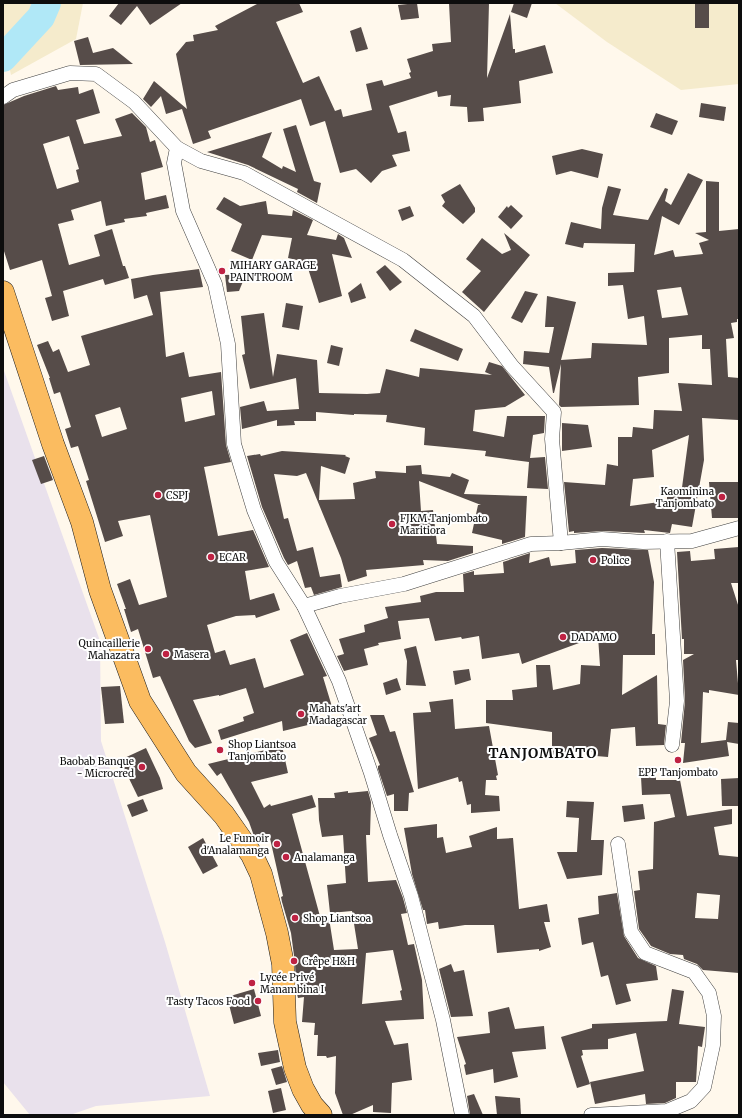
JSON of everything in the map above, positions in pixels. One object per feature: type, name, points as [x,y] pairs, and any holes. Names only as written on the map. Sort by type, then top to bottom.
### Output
[{"type":"main road","points":[[3,292],[52,444],[82,522],[100,590],[140,701],[186,773],[224,815],[252,855],[261,874],[277,933],[283,964],[285,1022],[295,1068],[303,1089],[312,1105],[321,1115]]},
{"type":"street","points":[[3,97],[13,90],[70,73],[96,74],[134,102],[177,148],[200,161],[244,173],[397,256],[474,316],[512,366],[554,412],[552,439],[561,543]]},
{"type":"street","points":[[177,148],[174,163],[183,211],[215,284],[228,344],[234,444],[254,510],[276,562],[304,606],[339,681],[372,772],[390,835],[411,896],[443,1020],[462,1115]]},
{"type":"street","points":[[304,606],[340,596],[404,584],[531,544],[602,539],[644,542],[692,541],[739,528]]},
{"type":"street","points":[[667,542],[677,701],[672,745]]},
{"type":"street","points":[[591,1115],[667,1111],[691,1101],[704,1087],[713,1045],[714,1016],[709,993],[694,972],[645,953],[631,932],[618,844]]},
{"type":"shaded area","points":[[3,3],[83,3],[76,39],[11,75],[3,38]]},
{"type":"shaded area","points":[[555,3],[739,3],[739,84],[681,90],[607,42]]},
{"type":"shaded area","points":[[3,368],[100,641],[101,741],[165,942],[210,1096],[96,1106],[70,1115],[30,1115],[3,1082]]},
{"type":"building","points":[[119,3],[182,3],[150,25],[137,6],[121,25],[109,16]]},
{"type":"building","points":[[259,3],[299,3],[303,12],[276,22],[303,83],[319,76],[335,111],[341,109],[343,117],[372,110],[366,84],[382,80],[384,86],[411,78],[409,73],[411,72],[407,59],[433,51],[432,44],[451,42],[449,3],[489,3],[487,78],[510,14],[513,49],[515,49],[515,53],[545,45],[553,73],[519,81],[521,103],[483,108],[484,121],[468,122],[467,107],[450,106],[451,95],[438,97],[437,91],[389,106],[398,133],[406,131],[410,151],[392,155],[397,166],[382,171],[371,183],[356,169],[340,173],[325,121],[310,126],[301,99],[208,131],[211,138],[193,144],[182,109],[166,114],[161,96],[151,107],[143,99],[154,81],[187,109],[176,54],[186,42],[194,41],[193,35],[218,30],[215,26]]},
{"type":"building","points":[[417,3],[419,18],[401,20],[398,5]]},
{"type":"building","points":[[514,3],[532,3],[527,18],[511,12]]},
{"type":"building","points":[[695,3],[709,3],[709,28],[695,28]]},
{"type":"building","points":[[361,27],[368,49],[356,52],[350,31]]},
{"type":"building","points":[[88,37],[93,53],[113,48],[133,64],[80,65],[74,41]]},
{"type":"building","points":[[56,86],[58,90],[78,87],[79,94],[93,89],[100,113],[76,120],[84,144],[122,136],[115,119],[132,113],[146,127],[150,142],[155,140],[163,167],[141,173],[145,200],[166,195],[169,208],[146,213],[147,216],[124,219],[125,222],[106,226],[101,201],[71,210],[74,220],[58,224],[69,265],[100,256],[94,235],[112,229],[123,266],[125,266],[129,278],[105,285],[103,279],[63,291],[69,316],[52,321],[45,298],[52,296],[42,260],[10,270],[3,248],[3,105],[24,96]],"holes":[[[69,136],[79,169],[76,170],[79,182],[57,189],[43,144]]]},
{"type":"building","points":[[701,103],[726,107],[724,121],[699,117]]},
{"type":"building","points":[[656,113],[678,121],[672,135],[650,127]]},
{"type":"building","points":[[296,125],[314,181],[321,183],[317,203],[297,192],[298,189],[248,165],[207,152],[272,132],[262,157],[282,169],[283,166],[296,172],[283,129]]},
{"type":"building","points":[[582,149],[603,154],[598,178],[571,171],[556,175],[552,156]]},
{"type":"building","points":[[688,173],[703,180],[679,225],[662,216],[654,255],[673,250],[675,257],[703,254],[699,243],[709,240],[695,233],[706,232],[706,181],[719,182],[719,231],[739,229],[739,319],[737,319],[737,322],[731,323],[734,338],[726,339],[728,377],[739,378],[738,420],[702,418],[704,460],[692,527],[672,524],[670,533],[644,530],[645,533],[603,531],[569,532],[564,482],[605,485],[607,464],[618,466],[618,437],[632,437],[633,427],[653,429],[654,410],[682,411],[678,383],[712,385],[710,349],[702,349],[702,335],[669,338],[669,373],[638,377],[639,405],[561,407],[559,405],[561,364],[553,393],[549,367],[523,364],[524,351],[549,353],[554,327],[545,327],[547,296],[576,302],[561,360],[591,358],[592,343],[647,345],[644,316],[628,319],[623,285],[608,286],[608,273],[634,272],[635,244],[584,243],[583,248],[565,244],[571,222],[601,229],[602,208],[608,186],[621,189],[613,215],[648,220],[665,188],[668,189],[665,201],[671,205]],"holes":[[[681,287],[688,315],[662,318],[657,290]],[[689,435],[681,495],[667,495],[667,501],[630,506],[633,479],[654,477],[652,450]]]},
{"type":"building","points":[[460,184],[475,208],[475,212],[463,224],[442,206],[445,202],[441,195]]},
{"type":"building","points":[[224,197],[240,206],[266,201],[268,214],[292,216],[293,210],[313,220],[307,235],[336,240],[338,234],[344,238],[352,258],[332,254],[342,296],[319,303],[306,262],[288,258],[292,238],[262,235],[252,260],[231,251],[242,224],[216,209]]},
{"type":"building","points":[[511,205],[523,216],[511,229],[498,217],[507,206],[508,208]]},
{"type":"building","points":[[410,206],[414,216],[402,221],[398,210]]},
{"type":"building","points":[[504,233],[530,255],[484,312],[462,292],[481,271],[466,259],[482,238],[502,254],[511,250]]},
{"type":"building","points":[[385,265],[402,282],[390,291],[376,272]]},
{"type":"building","points":[[199,269],[203,287],[160,292],[166,357],[184,352],[189,377],[221,372],[226,445],[231,462],[204,467],[218,536],[253,530],[269,567],[245,571],[250,600],[274,593],[280,610],[256,618],[255,615],[236,616],[207,625],[215,653],[225,650],[230,665],[255,658],[264,688],[304,675],[290,640],[307,633],[327,676],[323,677],[333,710],[310,716],[312,724],[283,731],[282,721],[221,740],[218,730],[244,721],[243,717],[254,713],[246,688],[219,696],[193,700],[212,743],[195,748],[189,741],[160,676],[153,678],[138,629],[131,632],[124,609],[126,609],[117,584],[130,579],[139,605],[167,597],[150,515],[118,521],[123,536],[105,542],[86,481],[89,480],[78,446],[71,448],[65,429],[71,427],[60,392],[54,394],[50,378],[37,345],[48,341],[53,352],[59,349],[68,372],[90,365],[81,336],[153,315],[147,295],[134,299],[131,279]],"holes":[[[212,391],[215,415],[185,422],[181,398]],[[120,407],[127,429],[102,437],[95,415]]]},
{"type":"building","points":[[246,274],[239,291],[227,292],[225,275]]},
{"type":"building","points":[[361,283],[366,298],[351,303],[348,293]]},
{"type":"building","points":[[525,291],[538,294],[522,323],[511,318]]},
{"type":"building","points":[[286,303],[303,306],[299,330],[282,327]]},
{"type":"building","points":[[264,313],[273,377],[277,354],[317,360],[319,393],[380,393],[386,369],[419,377],[420,368],[492,375],[485,372],[489,362],[502,366],[525,395],[505,407],[475,410],[473,431],[504,437],[507,416],[545,416],[544,433],[533,435],[530,458],[545,457],[548,489],[527,488],[529,462],[485,456],[486,451],[424,445],[425,428],[386,422],[387,415],[354,415],[316,412],[316,421],[294,421],[295,425],[277,426],[277,420],[242,429],[240,407],[264,401],[267,411],[299,409],[296,378],[250,389],[242,355],[245,354],[241,316]]},
{"type":"building","points":[[415,329],[463,349],[458,361],[410,341]]},
{"type":"building","points":[[331,345],[343,348],[339,366],[327,363]]},
{"type":"building","points":[[562,423],[588,425],[592,447],[562,451]]},
{"type":"building","points":[[282,451],[346,455],[345,456],[350,458],[345,474],[321,466],[319,500],[355,499],[353,483],[376,478],[375,471],[406,473],[406,466],[421,465],[422,474],[450,477],[452,473],[469,480],[464,494],[527,496],[525,537],[502,544],[502,540],[472,533],[478,505],[481,505],[419,481],[421,511],[433,510],[437,544],[473,546],[473,553],[448,561],[423,560],[424,565],[366,570],[367,576],[348,582],[341,558],[306,473],[297,476],[274,474],[284,519],[288,518],[297,551],[313,547],[320,577],[340,574],[342,587],[314,595],[311,587],[305,588],[297,561],[288,565],[284,558],[262,507],[247,456],[260,454],[261,456]]},
{"type":"building","points":[[44,456],[53,480],[41,484],[32,460]]},
{"type":"building","points":[[709,482],[739,482],[739,518],[712,518]]},
{"type":"building","points":[[739,547],[739,583],[731,583],[739,608],[739,660],[736,660],[739,695],[709,690],[709,693],[703,692],[701,743],[726,740],[728,722],[739,723],[739,744],[727,742],[729,756],[683,763],[685,743],[681,743],[685,701],[683,660],[694,654],[684,654],[677,552],[690,551],[691,561],[715,559],[714,549]]},
{"type":"building","points":[[602,548],[648,550],[654,582],[652,634],[655,634],[655,655],[623,655],[622,695],[657,675],[658,724],[666,725],[664,745],[636,746],[635,727],[611,729],[608,757],[596,756],[597,751],[552,755],[552,732],[486,723],[486,700],[513,700],[512,690],[537,687],[536,665],[550,665],[553,690],[580,684],[581,665],[600,666],[598,636],[522,664],[519,653],[482,659],[479,636],[435,641],[429,618],[398,621],[401,639],[378,643],[379,645],[364,649],[368,665],[344,671],[337,656],[344,654],[339,639],[365,632],[364,625],[388,618],[385,607],[421,602],[420,596],[436,592],[464,592],[463,574],[474,571],[474,575],[504,573],[503,562],[530,553],[529,563],[549,557],[551,566],[576,563],[575,550]]},
{"type":"building","points":[[416,646],[426,686],[406,685],[407,661],[404,649]]},
{"type":"building","points":[[469,669],[471,680],[455,685],[453,671]]},
{"type":"building","points":[[397,678],[401,690],[386,695],[383,683]]},
{"type":"building","points":[[120,686],[124,723],[105,724],[101,687]]},
{"type":"building","points":[[453,699],[455,729],[489,726],[498,775],[496,776],[497,780],[486,780],[485,795],[499,796],[500,811],[471,813],[471,804],[467,805],[462,781],[459,782],[458,777],[418,789],[413,713],[431,712],[429,702]]},
{"type":"building","points":[[370,715],[384,715],[390,732],[395,731],[414,792],[409,793],[408,811],[394,811],[394,794],[387,796],[378,769],[378,766],[380,765],[369,738],[377,735]]},
{"type":"building","points":[[282,746],[288,773],[251,782],[264,808],[270,804],[271,806],[312,795],[316,807],[292,814],[321,920],[329,918],[334,950],[358,949],[352,911],[330,913],[327,885],[346,883],[343,835],[322,837],[319,820],[318,798],[335,798],[334,793],[348,791],[348,793],[368,791],[371,802],[370,835],[366,835],[368,882],[396,880],[407,913],[401,914],[408,945],[414,944],[422,980],[424,1019],[385,1021],[394,1045],[408,1043],[412,1080],[392,1083],[391,1113],[373,1112],[373,1105],[350,1115],[343,1115],[335,1093],[336,1056],[327,1058],[326,1056],[317,1056],[318,1035],[314,1035],[315,1023],[302,1022],[304,997],[298,998],[296,990],[295,963],[291,933],[282,902],[281,897],[283,896],[269,834],[254,836],[249,822],[221,773],[217,776],[208,764]],"holes":[[[393,950],[402,990],[400,991],[402,1000],[362,1004],[366,953]]]},
{"type":"building","points":[[146,748],[160,778],[163,789],[138,797],[120,760]]},
{"type":"building","points":[[656,776],[656,780],[680,780],[687,816],[732,809],[732,824],[714,827],[719,855],[739,857],[739,973],[703,970],[697,964],[684,959],[683,955],[670,954],[651,946],[639,929],[634,891],[640,890],[638,871],[653,869],[654,822],[675,817],[670,794],[642,795],[641,777]],"holes":[[[697,893],[720,895],[718,919],[695,918]]]},
{"type":"building","points":[[739,778],[739,806],[722,806],[721,779]]},
{"type":"building","points":[[143,799],[148,811],[132,817],[127,805]]},
{"type":"building","points":[[567,801],[594,802],[591,840],[604,840],[602,875],[567,879],[557,852],[577,852],[579,818],[566,817]]},
{"type":"building","points":[[643,804],[645,819],[624,822],[622,806]]},
{"type":"building","points":[[437,824],[437,838],[443,837],[446,853],[472,847],[469,836],[497,827],[497,839],[513,838],[519,909],[547,904],[550,922],[544,922],[551,947],[539,951],[539,949],[497,953],[494,925],[465,925],[439,929],[438,922],[427,924],[425,910],[423,910],[412,874],[404,828]]},
{"type":"building","points":[[203,838],[218,866],[203,874],[188,847]]},
{"type":"building","points":[[617,893],[624,936],[638,958],[656,966],[658,980],[626,984],[631,1001],[616,1005],[608,975],[601,977],[593,942],[582,945],[578,918],[599,914],[598,896]]},
{"type":"building","points":[[451,964],[454,972],[464,970],[473,1016],[451,1017],[439,969]]},
{"type":"building","points":[[254,989],[261,1016],[234,1024],[227,997]]},
{"type":"building","points":[[672,989],[684,991],[679,1024],[705,1027],[702,1047],[698,1046],[696,1082],[676,1082],[676,1098],[665,1103],[646,1104],[645,1094],[595,1104],[590,1082],[644,1071],[636,1033],[608,1039],[608,1049],[582,1050],[583,1055],[581,1056],[590,1084],[577,1088],[561,1037],[592,1028],[592,1024],[667,1021]]},
{"type":"building","points":[[509,1007],[515,1029],[544,1026],[546,1049],[512,1052],[518,1077],[494,1083],[493,1069],[466,1075],[464,1065],[466,1064],[457,1037],[490,1033],[488,1012]]},
{"type":"building","points":[[278,1050],[280,1062],[261,1066],[258,1053]]},
{"type":"building","points":[[282,1066],[287,1082],[276,1085],[271,1069]]},
{"type":"building","points":[[281,1088],[286,1110],[273,1113],[268,1091]]},
{"type":"building","points":[[474,1094],[483,1115],[470,1115],[467,1096]]},
{"type":"building","points":[[495,1096],[520,1098],[521,1115],[497,1115]]},
{"type":"waterway","points":[[3,58],[41,17],[47,3]]},
{"type":"place","name":"MIHARY GARAGE PAINTROOM","points":[[222,271]]},
{"type":"place","name":"CSPJ","points":[[158,495]]},
{"type":"place","name":"Kaominina Tanjombato","points":[[722,497]]},
{"type":"place","name":"FJKM Tanjombato Maritiora","points":[[392,524]]},
{"type":"place","name":"ECAR","points":[[211,557]]},
{"type":"place","name":"Police","points":[[593,560]]},
{"type":"place","name":"DADAMO","points":[[563,637]]},
{"type":"place","name":"Quincaillerie Mahazatra","points":[[148,649]]},
{"type":"place","name":"Masera","points":[[166,654]]},
{"type":"place","name":"Mahats'art Madagascar","points":[[301,714]]},
{"type":"place","name":"Shop Liantsoa Tanjombato","points":[[220,750]]},
{"type":"place","name":"EPP Tanjombato","points":[[678,760]]},
{"type":"place","name":"Baobab Banque - Microcred","points":[[142,767]]},
{"type":"place","name":"Le Fumoir d'Analamanga","points":[[277,844]]},
{"type":"place","name":"Analamanga","points":[[286,857]]},
{"type":"place","name":"Shop Liantsoa","points":[[295,918]]},
{"type":"place","name":"Crêpe H&H","points":[[294,961]]},
{"type":"place","name":"Lycée Privé Manambina I","points":[[252,983]]},
{"type":"place","name":"Tasty Tacos Food","points":[[258,1001]]},
{"type":"district","name":"TANJOMBATO","points":[[543,753]]}]
